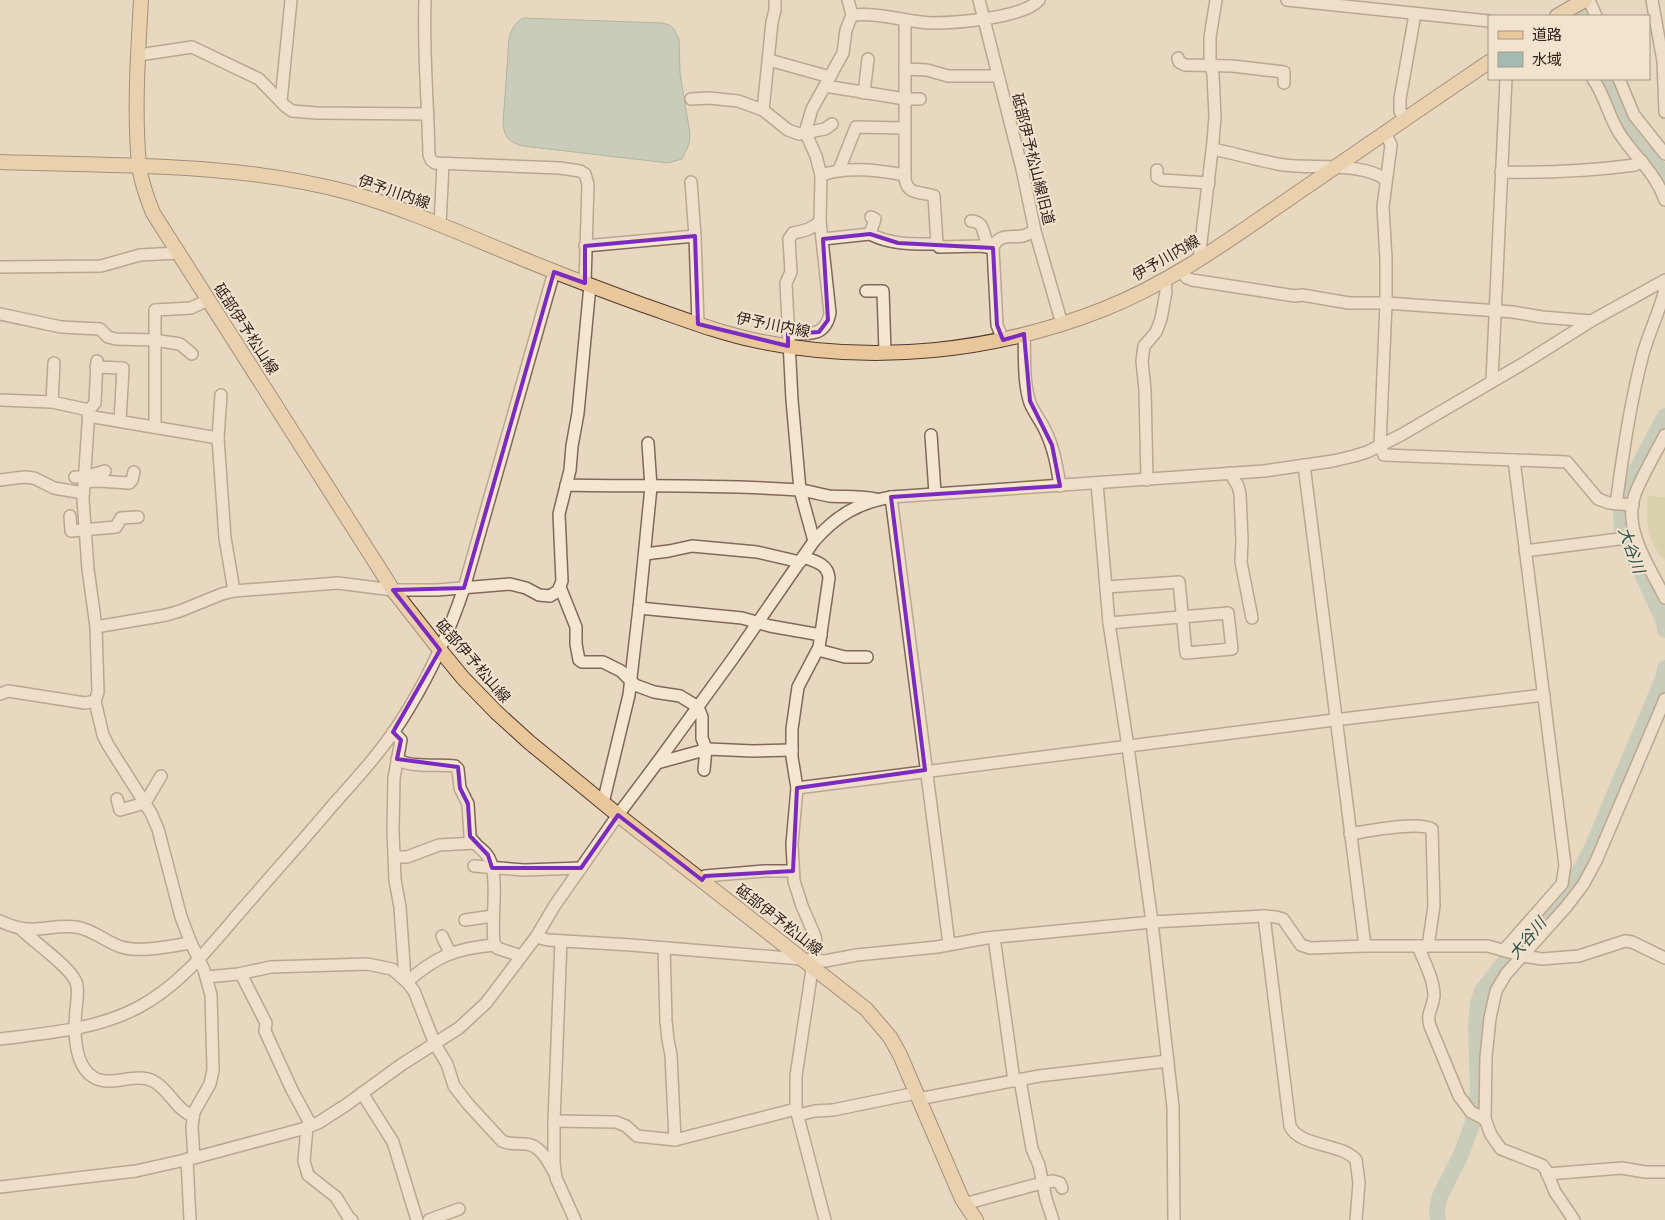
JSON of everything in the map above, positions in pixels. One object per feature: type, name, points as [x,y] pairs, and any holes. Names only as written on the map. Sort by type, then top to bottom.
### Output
[{"type":"main road","name":"砥部伊予松山線","points":[[141,0],[138,101],[139,166],[153,213],[394,590],[463,678],[529,742],[618,815],[810,962],[866,1009],[880,1024],[900,1055],[964,1204],[976,1220]]},
{"type":"main road","name":"伊予川内線","points":[[0,162],[229,171],[283,178],[352,194],[389,205],[554,272],[698,324],[758,341],[788,340],[836,352],[928,352],[1003,340],[1062,324],[1119,303],[1165,281],[1488,63]]},
{"type":"street","points":[[281,101],[291,0]]},
{"type":"street","points":[[425,0],[424,54],[429,155],[431,160],[435,163],[443,164],[560,168],[580,171],[585,174],[588,184],[585,246],[588,284],[578,413],[566,485],[559,514],[560,587],[576,627],[576,644],[579,660],[582,662],[603,662],[621,671],[635,685],[654,692],[680,696],[698,707],[702,717],[702,738],[706,749],[704,770]]},
{"type":"street","points":[[763,110],[776,0]]},
{"type":"street","points":[[788,340],[819,332],[826,327],[830,312],[820,221],[821,175],[807,134],[808,120],[843,53],[846,30],[852,15],[848,0]]},
{"type":"street","name":"砥部伊予松山線旧道","points":[[979,0],[1022,169],[1035,231],[1062,324]]},
{"type":"street","points":[[852,15],[892,16],[905,20],[933,23],[1018,13],[1039,0]]},
{"type":"street","points":[[1199,258],[1213,149],[1215,116],[1210,37],[1216,0]]},
{"type":"street","points":[[1287,0],[1488,21]]},
{"type":"street","points":[[1652,0],[1663,61],[1665,106]]},
{"type":"street","points":[[1573,7],[1593,15]]},
{"type":"street","points":[[1405,119],[1400,111],[1400,99],[1415,14]]},
{"type":"street","points":[[905,20],[904,175],[909,190],[934,196],[937,244]]},
{"type":"street","points":[[139,55],[192,46],[259,79],[292,111],[302,113],[428,114]]},
{"type":"street","points":[[864,93],[868,58]]},
{"type":"street","points":[[1178,58],[1179,62],[1185,65],[1232,66],[1284,72],[1284,83]]},
{"type":"street","points":[[769,60],[864,93],[905,99],[920,99]]},
{"type":"street","points":[[905,69],[927,70],[948,76],[997,76]]},
{"type":"street","points":[[1492,381],[1506,80]]},
{"type":"street","points":[[1665,154],[1634,115],[1618,81],[1596,82],[1618,132],[1651,172],[1661,188],[1665,200]]},
{"type":"street","points":[[691,99],[738,100],[763,110],[794,133],[802,135],[825,129],[832,124]]},
{"type":"street","points":[[839,170],[856,127],[904,128]]},
{"type":"street","points":[[1385,132],[1391,145],[1383,207],[1386,303],[1380,446],[1384,455],[1567,462],[1598,499],[1609,503],[1624,504],[1635,494],[1665,436]]},
{"type":"street","points":[[1213,149],[1285,165],[1335,167],[1375,172],[1386,180]]},
{"type":"street","points":[[1501,172],[1578,171],[1635,164],[1642,161]]},
{"type":"street","points":[[440,225],[443,164]]},
{"type":"street","points":[[821,175],[839,170],[904,175]]},
{"type":"street","points":[[1157,170],[1157,177],[1162,180],[1209,184]]},
{"type":"street","points":[[691,182],[698,324]]},
{"type":"street","points":[[870,234],[875,222],[875,219],[871,217]]},
{"type":"street","points":[[814,542],[800,490],[788,340],[786,283],[791,272],[789,239],[793,233],[802,232],[814,227],[820,221]]},
{"type":"street","points":[[971,221],[981,224],[987,243],[993,248]]},
{"type":"street","points":[[1003,340],[997,325],[993,248],[995,242],[1006,236],[1023,236],[1035,231]]},
{"type":"street","points":[[823,239],[870,234],[883,240],[898,243],[937,244],[944,247],[981,246],[993,248]]},
{"type":"street","points":[[585,246],[695,236]]},
{"type":"street","points":[[0,266],[101,266],[140,255],[178,253]]},
{"type":"street","points":[[1180,271],[1192,280],[1295,296],[1302,295],[1338,302],[1386,303],[1513,312],[1542,317],[1591,321]]},
{"type":"street","points":[[0,1039],[74,1029],[109,1020],[139,1007],[166,990],[199,959],[348,788],[393,732],[424,683],[452,622],[464,588],[554,272]]},
{"type":"street","points":[[0,1187],[136,1171],[191,1159],[309,1126],[333,1114],[401,1065],[459,1028],[486,1003],[536,937],[555,905],[618,815],[698,707],[814,542],[827,527],[849,510],[874,500],[891,496],[1097,484],[1264,471],[1304,466],[1354,456],[1380,446],[1591,321],[1665,280]]},
{"type":"street","points":[[1148,480],[1145,390],[1142,361],[1144,346],[1156,332],[1161,319],[1166,292],[1165,281]]},
{"type":"street","points":[[1665,289],[1648,338],[1638,375],[1622,452],[1624,504],[1632,517],[1635,535],[1662,584],[1665,598]]},
{"type":"street","points":[[866,290],[883,291],[884,352]]},
{"type":"street","points":[[155,427],[155,310],[191,308],[208,300]]},
{"type":"street","points":[[0,314],[61,327],[100,329],[108,337],[116,339],[154,340],[180,344],[192,354]]},
{"type":"street","points":[[1024,334],[1026,382],[1030,401],[1034,414],[1045,429],[1052,445],[1060,486]]},
{"type":"street","points":[[52,402],[54,363]]},
{"type":"street","points":[[120,421],[122,368],[96,363],[95,403],[88,413],[81,482],[88,569],[96,627],[98,692],[95,701],[103,735],[158,829],[181,917],[190,943],[206,977],[213,1008],[213,1070],[210,1084],[193,1116],[190,1220]]},
{"type":"street","points":[[221,395],[218,438],[225,538],[234,591]]},
{"type":"street","points":[[0,400],[52,402],[120,421],[218,438]]},
{"type":"street","points":[[931,435],[935,493]]},
{"type":"street","points":[[603,803],[618,745],[630,682],[640,608],[651,487],[648,443]]},
{"type":"street","points":[[1504,950],[1562,884],[1564,876],[1544,695],[1514,460]]},
{"type":"street","points":[[1304,466],[1365,946]]},
{"type":"street","points":[[81,482],[105,471]]},
{"type":"street","points":[[0,480],[24,477],[34,478],[54,488],[81,482],[108,481],[128,484],[132,480],[134,472]]},
{"type":"street","points":[[1230,473],[1238,486],[1240,494],[1241,562],[1252,618]]},
{"type":"street","points":[[1097,484],[1109,623],[1152,922],[1173,1107],[1174,1220]]},
{"type":"street","points":[[566,485],[710,486],[800,490],[832,496],[864,497],[874,500]]},
{"type":"street","points":[[891,496],[949,944]]},
{"type":"street","points":[[70,516],[70,531],[116,527],[121,518],[138,516]]},
{"type":"street","points":[[1525,551],[1619,539]]},
{"type":"street","points":[[645,554],[692,546],[757,552],[821,564],[829,573],[818,650],[798,686],[792,729],[792,750],[797,788],[792,844],[793,871],[796,890],[815,936],[816,943],[810,962],[796,1076],[797,1112],[825,1220]]},
{"type":"street","points":[[1106,587],[1179,582],[1182,617],[1186,653],[1232,650],[1228,613],[1182,617],[1109,623]]},
{"type":"street","points":[[96,627],[166,615],[234,591],[338,583],[394,590],[454,590],[510,584],[519,585],[544,596],[554,594],[560,587]]},
{"type":"street","points":[[640,608],[742,618],[820,635]]},
{"type":"street","points":[[818,650],[845,657],[867,658]]},
{"type":"street","points":[[3,690],[85,703],[95,701]]},
{"type":"street","points":[[797,788],[925,770],[1128,747],[1544,695]]},
{"type":"street","points":[[1478,1116],[1490,1018],[1496,991],[1506,974],[1583,885],[1596,861],[1665,699]]},
{"type":"street","points":[[393,732],[401,740],[394,778],[394,857],[406,980]]},
{"type":"street","points":[[657,763],[706,749],[792,750]]},
{"type":"street","points":[[397,759],[401,762],[409,763],[455,766],[458,769],[460,788],[468,804],[470,836],[488,855],[492,868],[493,933],[495,945],[507,953],[521,956]]},
{"type":"street","points":[[117,799],[120,810],[145,804],[161,776]]},
{"type":"street","points":[[1350,834],[1402,827],[1428,827],[1432,829],[1434,906],[1423,946],[1434,996],[1428,1019],[1430,1026],[1458,1096],[1478,1116],[1501,1149],[1542,1165],[1554,1192],[1574,1220]]},
{"type":"street","points":[[394,857],[407,857],[439,845],[475,843]]},
{"type":"street","points":[[474,866],[524,870],[581,868]]},
{"type":"street","points":[[702,880],[705,876],[764,871],[793,871]]},
{"type":"street","points":[[464,920],[493,916]]},
{"type":"street","points":[[536,937],[548,940],[664,948],[810,962],[994,937],[1152,922],[1264,916],[1283,919],[1302,945],[1310,948],[1488,946],[1523,956],[1542,959],[1579,956],[1625,941],[1632,942],[1665,958]]},
{"type":"street","points":[[1264,916],[1290,1126],[1296,1135],[1348,1154],[1356,1160],[1359,1183],[1356,1220]]},
{"type":"street","points":[[0,921],[21,929],[30,930],[79,927],[112,944],[130,949],[190,943]]},
{"type":"street","points":[[21,929],[64,968],[76,982],[78,989],[74,1029],[82,1066],[91,1076],[101,1080],[152,1080],[185,1112],[193,1116]]},
{"type":"street","points":[[442,936],[450,953]]},
{"type":"street","points":[[994,937],[1017,1080],[1032,1149],[1039,1165],[1046,1199],[1053,1220]]},
{"type":"street","points":[[554,1172],[554,1121],[562,941]]},
{"type":"street","points":[[406,980],[422,968],[450,953],[468,948],[495,945]]},
{"type":"street","points":[[664,948],[666,1021],[671,1054],[675,1140]]},
{"type":"street","points":[[206,977],[241,974],[267,967],[367,964],[392,970],[406,980],[414,991],[435,1044],[447,1064],[454,1086],[461,1096],[502,1141],[508,1144],[533,1146],[540,1150],[554,1172],[575,1220]]},
{"type":"street","points":[[241,974],[266,1023],[265,1031],[309,1126],[304,1161],[308,1175],[336,1197],[352,1220]]},
{"type":"street","points":[[554,1121],[616,1122],[626,1126],[637,1136],[675,1140],[797,1112],[833,1110],[1017,1080],[1168,1061]]},
{"type":"street","points":[[362,1093],[393,1142],[417,1220]]},
{"type":"street","points":[[1547,1174],[1622,1168],[1645,1172],[1665,1172]]},
{"type":"street","points":[[964,1204],[996,1194],[1043,1184],[1057,1182],[1060,1183],[1062,1188]]},
{"type":"street","points":[[430,1220],[459,1209]]},
{"type":"highlighted area","points":[[870,234],[898,243],[993,248],[997,325],[1003,340],[1024,334],[1030,401],[1052,445],[1060,486],[891,497],[925,770],[797,788],[793,871],[705,876],[702,880],[618,815],[581,868],[492,868],[488,855],[470,836],[468,804],[460,788],[458,767],[397,759],[401,740],[393,732],[440,650],[393,590],[464,588],[554,272],[585,283],[585,246],[695,236],[698,324],[788,346],[788,334],[819,332],[828,320],[823,239]]},
{"type":"shaded area","points":[[1648,496],[1665,497],[1665,560],[1659,554],[1651,539],[1647,522]]},
{"type":"water","points":[[523,18],[662,23],[674,29],[679,39],[680,73],[690,134],[689,144],[682,159],[668,163],[523,146],[508,139],[503,124],[509,39],[517,22]]},
{"type":"waterway","name":"大谷川","points":[[1575,0],[1581,15]]},
{"type":"waterway","name":"大谷川","points":[[1604,80],[1623,123],[1657,165],[1665,178]]},
{"type":"waterway","name":"大谷川","points":[[1665,416],[1624,494],[1621,514],[1622,531],[1664,622],[1665,630]]},
{"type":"waterway","name":"大谷川","points":[[1438,1220],[1437,1209],[1440,1196],[1460,1157],[1473,1122],[1478,1092],[1476,1025],[1478,1003],[1482,991],[1505,961],[1525,941],[1574,882],[1591,850],[1664,676],[1665,668]]}]
